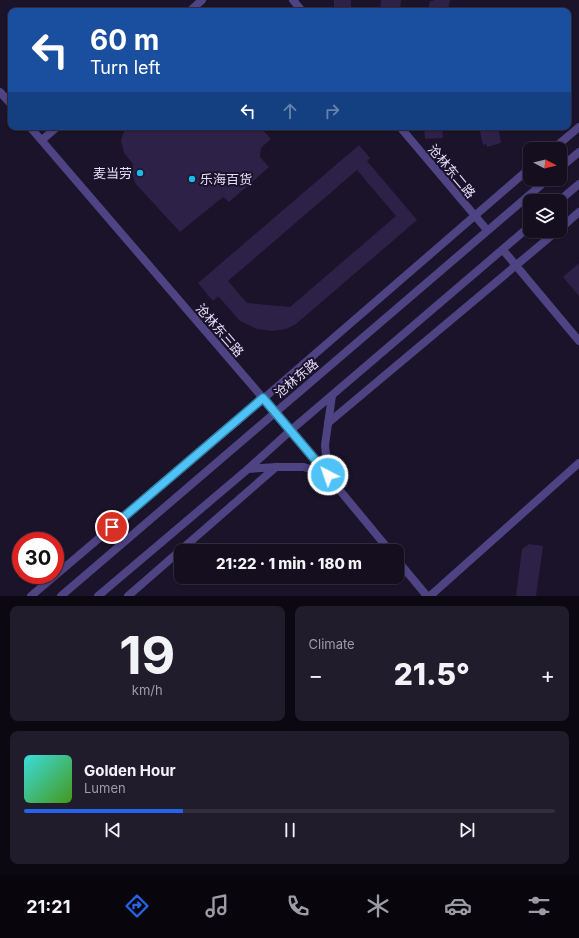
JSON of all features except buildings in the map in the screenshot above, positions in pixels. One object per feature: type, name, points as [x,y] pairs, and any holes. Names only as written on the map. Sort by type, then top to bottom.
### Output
[{"type":"street","points":[[193,8],[202,0]]},
{"type":"street","points":[[292,0],[299,8]]},
{"type":"street","points":[[0,92],[8,101]]},
{"type":"street","points":[[561,142],[579,127]]},
{"type":"street","name":"沧林东三路","points":[[33,130],[275,412],[384,544]]},
{"type":"street","points":[[42,140],[54,130]]},
{"type":"street","name":"沧林东二路","points":[[402,130],[487,230]]},
{"type":"street","points":[[567,162],[579,152]]},
{"type":"street","points":[[31,596],[523,174]]},
{"type":"street","points":[[567,194],[579,184]]},
{"type":"street","name":"沧林东路","points":[[61,596],[540,186]]},
{"type":"street","points":[[567,223],[579,212]]},
{"type":"street","points":[[98,596],[523,232]]},
{"type":"street","points":[[328,422],[549,238]]},
{"type":"street","points":[[503,250],[578,338]]},
{"type":"street","points":[[248,469],[304,467],[328,475],[325,445],[332,396]]},
{"type":"street","points":[[404,568],[428,596],[579,463]]},
{"type":"street","points":[[128,596],[276,467]]},
{"type":"place","name":"麦当劳","points":[[140,173]]},
{"type":"place","name":"乐海百货","points":[[192,179]]},
{"type":"route","points":[[112,527],[263,398],[328,475]]}]
